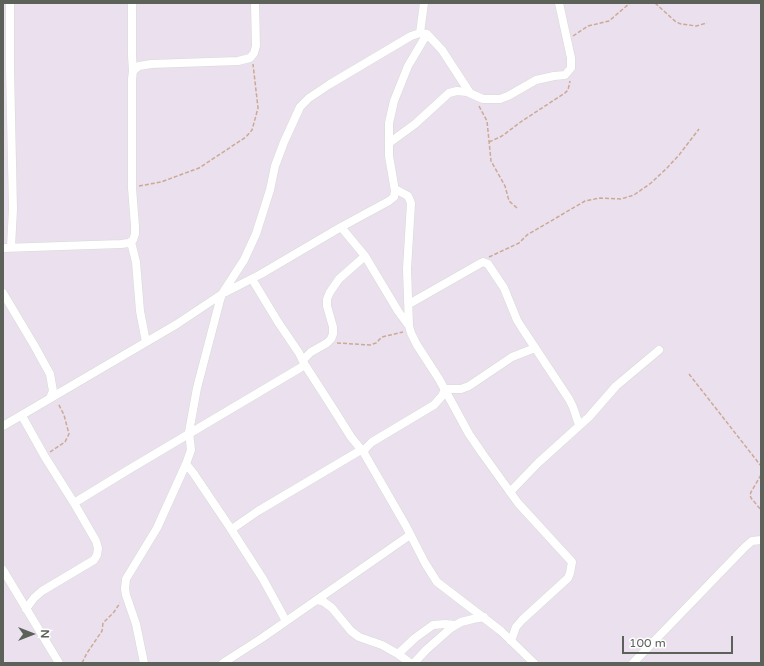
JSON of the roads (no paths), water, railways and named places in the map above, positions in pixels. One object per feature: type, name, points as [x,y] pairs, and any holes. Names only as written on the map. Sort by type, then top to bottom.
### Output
[{"type":"street","points":[[10,3],[6,69],[13,209],[7,247],[121,244],[131,242]]},
{"type":"street","points":[[132,3],[132,188],[135,234],[131,242],[136,262],[140,310],[146,342]]},
{"type":"street","points":[[133,71],[139,66],[151,64],[238,61],[248,59],[252,56],[256,46],[255,3]]},
{"type":"street","points":[[3,426],[177,324],[222,294],[252,279],[394,197],[395,189],[389,156],[389,123],[394,101],[423,34],[424,3]]},
{"type":"street","points":[[389,143],[415,124],[449,93],[457,91],[472,94],[483,99],[500,98],[508,96],[536,80],[565,75],[571,68],[571,58],[559,3]]},
{"type":"street","points":[[144,663],[132,612],[126,596],[126,579],[157,528],[186,464],[191,450],[189,435],[201,371],[222,294],[244,260],[256,234],[270,190],[275,166],[300,107],[309,98],[330,84],[411,36],[423,34],[442,50],[472,94]]},
{"type":"street","points":[[395,189],[408,196],[411,203],[406,269],[410,328]]},
{"type":"street","points":[[341,227],[365,256],[410,328],[417,345],[469,434],[531,519],[542,528],[572,562],[568,578],[522,620],[516,627],[511,641]]},
{"type":"street","points":[[74,503],[189,435],[304,363],[311,352],[331,339],[334,331],[327,306],[327,300],[330,292],[339,279],[365,256]]},
{"type":"street","points":[[409,304],[483,262],[490,266],[504,288],[517,320],[569,399],[579,425]]},
{"type":"street","points":[[252,279],[344,426],[363,452],[428,569],[437,582],[484,617],[534,663]]},
{"type":"street","points":[[3,293],[50,374],[53,391],[52,397]]},
{"type":"street","points":[[444,389],[469,386],[512,357],[535,348]]},
{"type":"street","points":[[510,492],[589,416],[616,386],[659,350]]},
{"type":"street","points":[[232,530],[258,511],[339,464],[363,452],[372,442],[434,405],[442,396],[444,389]]},
{"type":"street","points":[[22,416],[44,456],[96,541],[98,548],[94,560],[37,595],[26,609]]},
{"type":"street","points":[[186,464],[232,530],[263,579],[286,621]]},
{"type":"street","points":[[223,663],[318,600],[358,570],[410,535]]},
{"type":"street","points":[[633,663],[745,547],[752,541],[761,540]]},
{"type":"street","points":[[3,570],[59,663]]},
{"type":"street","points":[[318,600],[324,602],[332,608],[351,631],[359,637],[382,645],[410,663]]},
{"type":"street","points":[[414,663],[426,650],[456,625],[484,617]]},
{"type":"street","points":[[398,654],[415,638],[433,625],[456,625]]}]
